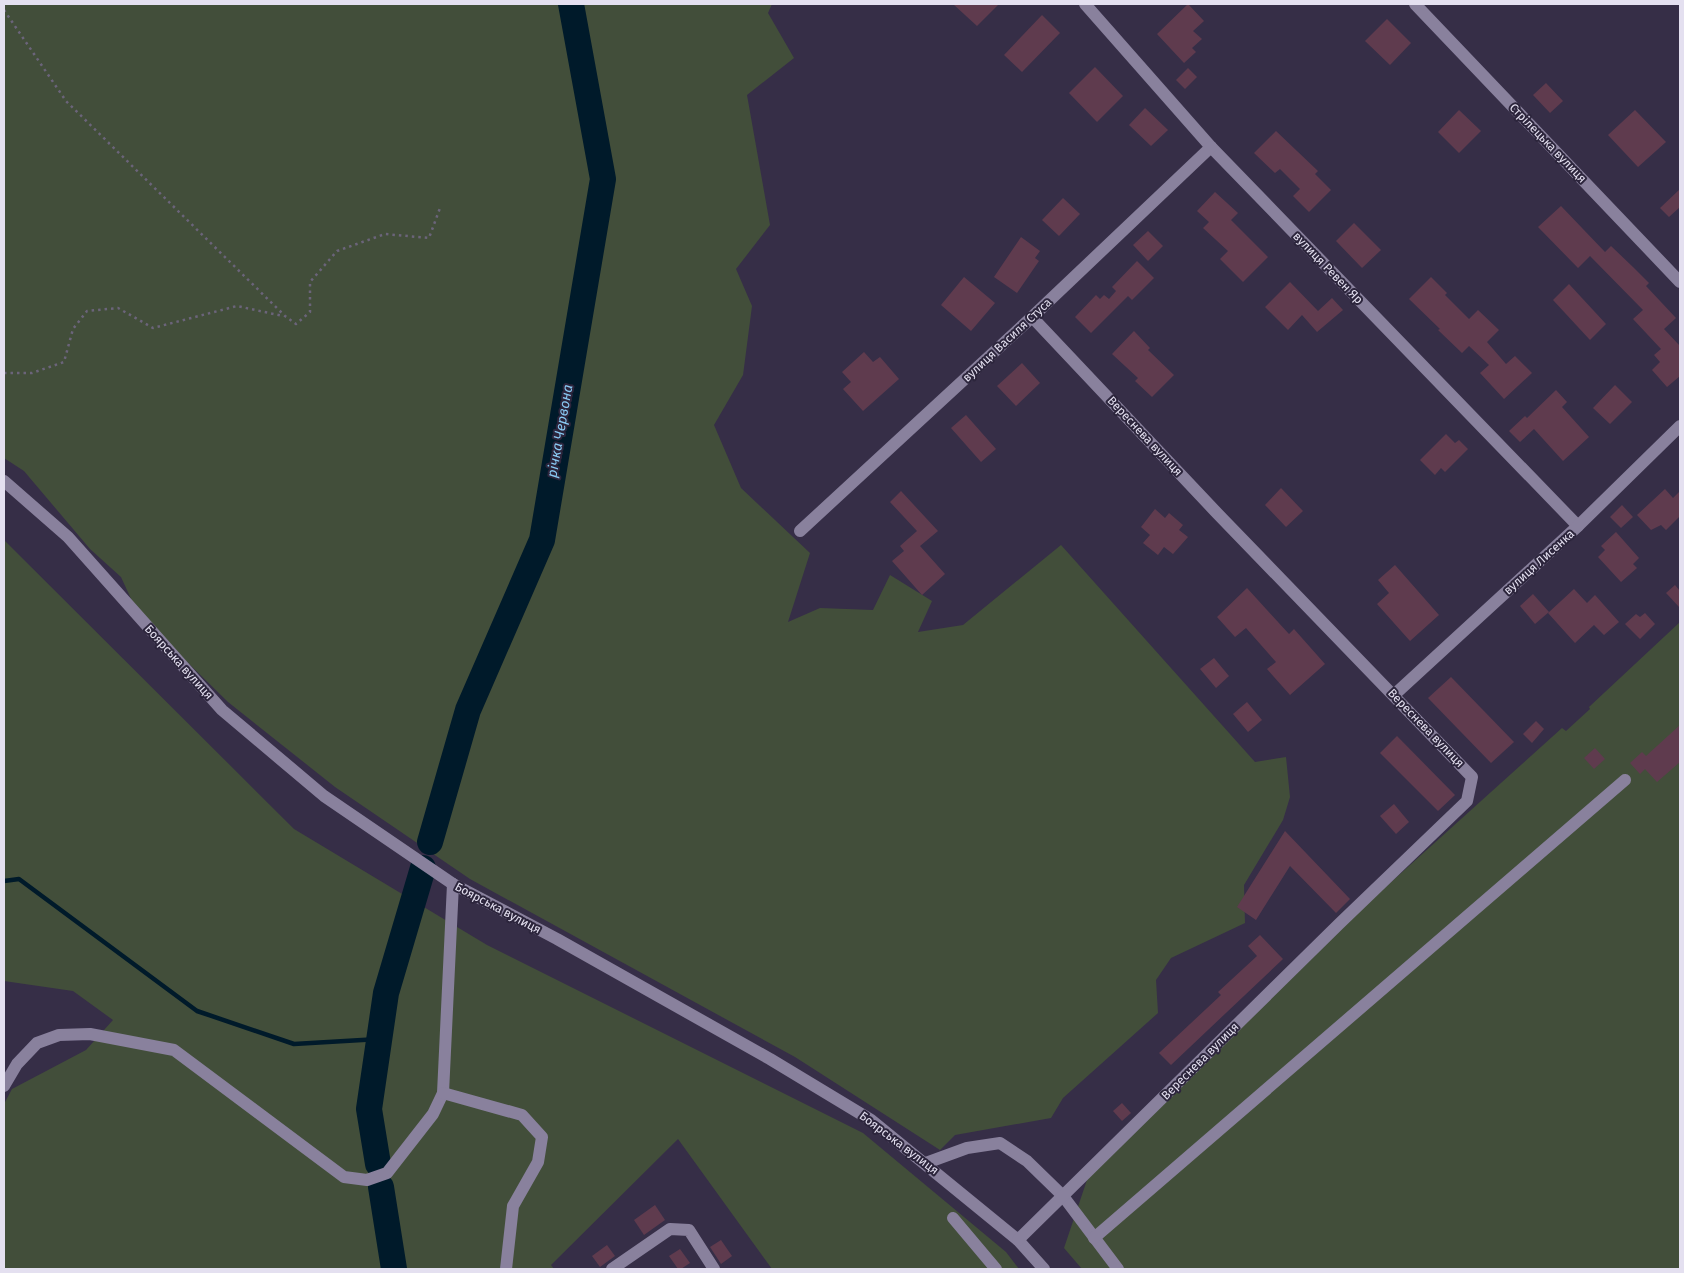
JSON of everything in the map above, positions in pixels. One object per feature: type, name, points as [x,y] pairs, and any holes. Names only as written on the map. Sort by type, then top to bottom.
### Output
[{"type":"street","name":"вулиця Ревен Яр","points":[[1085,4],[1211,147],[1578,526]]},
{"type":"street","name":"Стрілецька вулиця","points":[[1415,4],[1680,282]]},
{"type":"street","name":"вулиця Василя Стуса","points":[[800,531],[1032,317],[1211,147]]},
{"type":"street","name":"Вереснева вулиця","points":[[1018,1240],[1332,930],[1467,802],[1472,776],[1032,317]]},
{"type":"street","name":"вулиця Лисенка","points":[[1394,695],[1578,526],[1680,426]]},
{"type":"street","name":"Боярська вулиця","points":[[4,481],[68,537],[222,710],[324,796],[453,884],[556,939],[778,1064],[871,1120],[1018,1240],[1044,1269]]},
{"type":"street","points":[[1094,1238],[1625,780]]},
{"type":"street","points":[[4,1086],[17,1064],[37,1043],[59,1034],[90,1034],[174,1050],[344,1177],[367,1180],[387,1173],[433,1114],[443,1092],[453,884]]},
{"type":"street","points":[[443,1092],[522,1115],[542,1137],[538,1162],[513,1206],[506,1269]]},
{"type":"street","points":[[926,1163],[967,1148],[1000,1143],[1027,1161],[1063,1196],[1118,1269]]},
{"type":"street","points":[[954,1218],[996,1269]]},
{"type":"street","points":[[612,1269],[670,1229],[689,1230],[714,1269]]},
{"type":"path","points":[[4,10],[66,101],[285,316],[296,324],[310,312],[310,282],[337,251],[385,234],[429,238],[440,208]]},
{"type":"path","points":[[4,374],[32,373],[64,362],[72,329],[87,311],[118,308],[153,328],[237,306],[285,316]]},
{"type":"green space","points":[[4,4],[772,4],[768,13],[794,58],[747,95],[770,225],[736,269],[752,306],[743,375],[714,425],[741,488],[810,553],[788,622],[820,608],[873,610],[890,575],[932,601],[918,632],[963,625],[1061,545],[1255,762],[1286,757],[1290,797],[1283,820],[1244,885],[1245,923],[1171,958],[1156,980],[1158,1013],[1063,1098],[1051,1118],[955,1135],[940,1150],[795,1057],[470,879],[335,787],[228,702],[138,614],[121,577],[90,549],[24,471],[4,458]]},
{"type":"green space","points":[[4,540],[294,829],[487,945],[863,1133],[1006,1252],[1019,1269],[772,1269],[678,1139],[551,1265],[554,1269],[4,1269],[4,1104],[12,1089],[86,1050],[113,1020],[73,991],[4,981]]},
{"type":"green space","points":[[1680,622],[1680,1269],[1082,1269],[1064,1248],[1088,1177],[1196,1058],[1562,728],[1566,731]]},
{"type":"building","points":[[953,4],[999,4],[977,26]]},
{"type":"building","points":[[1188,4],[1204,21],[1193,31],[1202,39],[1192,48],[1196,52],[1184,63],[1157,34]]},
{"type":"building","points":[[1042,15],[1060,33],[1022,72],[1004,55]]},
{"type":"building","points":[[1387,19],[1411,43],[1390,65],[1365,41]]},
{"type":"building","points":[[1095,67],[1123,96],[1097,122],[1069,93]]},
{"type":"building","points":[[1188,68],[1197,77],[1185,89],[1176,80]]},
{"type":"building","points":[[1546,83],[1563,101],[1550,113],[1533,95]]},
{"type":"building","points":[[1145,108],[1168,130],[1151,146],[1129,125]]},
{"type":"building","points":[[1459,110],[1481,131],[1459,153],[1438,132]]},
{"type":"building","points":[[1635,110],[1666,142],[1638,167],[1608,135]]},
{"type":"building","points":[[1276,131],[1318,171],[1315,174],[1331,190],[1309,212],[1293,196],[1300,189],[1280,169],[1275,173],[1254,153]]},
{"type":"building","points":[[1680,189],[1680,207],[1669,217],[1660,208]]},
{"type":"building","points":[[1215,192],[1238,213],[1231,220],[1268,257],[1243,282],[1220,259],[1228,251],[1203,228],[1209,222],[1197,211]]},
{"type":"building","points":[[1063,198],[1080,214],[1059,236],[1042,220]]},
{"type":"building","points":[[1561,206],[1605,252],[1611,246],[1633,267],[1649,283],[1646,286],[1676,318],[1664,329],[1680,346],[1680,376],[1667,387],[1652,370],[1660,362],[1654,355],[1661,349],[1633,319],[1643,310],[1590,256],[1578,268],[1538,227]]},
{"type":"building","points":[[1354,223],[1381,250],[1362,268],[1336,241]]},
{"type":"building","points":[[1148,231],[1163,246],[1148,261],[1133,245]]},
{"type":"building","points":[[1021,237],[1040,251],[1035,258],[1039,261],[1017,293],[994,277]]},
{"type":"building","points":[[1137,261],[1154,278],[1132,300],[1128,296],[1091,333],[1075,317],[1096,295],[1100,299],[1104,295],[1109,299],[1116,291],[1112,287]]},
{"type":"building","points":[[964,277],[995,303],[971,331],[941,305]]},
{"type":"building","points":[[1431,277],[1447,293],[1445,295],[1469,319],[1478,310],[1499,330],[1487,342],[1506,364],[1515,356],[1532,373],[1504,399],[1480,373],[1489,365],[1469,346],[1462,353],[1409,299]]},
{"type":"building","points":[[1290,282],[1318,311],[1332,298],[1343,310],[1317,332],[1302,315],[1288,330],[1265,307]]},
{"type":"building","points":[[1569,284],[1606,324],[1590,340],[1553,300]]},
{"type":"building","points":[[1134,331],[1150,348],[1148,350],[1174,375],[1152,397],[1135,381],[1138,378],[1112,354]]},
{"type":"building","points":[[864,352],[873,362],[880,357],[899,379],[863,411],[843,389],[851,382],[842,372]]},
{"type":"building","points":[[1022,363],[1040,383],[1016,406],[997,386]]},
{"type":"building","points":[[1615,385],[1632,402],[1610,424],[1593,408]]},
{"type":"building","points":[[1556,390],[1567,402],[1562,407],[1589,437],[1563,461],[1534,429],[1520,442],[1509,431],[1525,416],[1527,418]]},
{"type":"building","points":[[966,415],[996,449],[981,462],[951,428]]},
{"type":"building","points":[[1446,434],[1455,443],[1459,440],[1468,449],[1445,472],[1441,468],[1435,475],[1420,460]]},
{"type":"building","points":[[1281,488],[1303,511],[1286,527],[1265,505]]},
{"type":"building","points":[[1665,489],[1673,498],[1680,491],[1680,516],[1666,530],[1661,525],[1651,530],[1637,515]]},
{"type":"building","points":[[901,491],[938,531],[920,546],[945,574],[922,595],[892,561],[904,551],[900,546],[917,531],[890,502]]},
{"type":"building","points":[[1622,505],[1633,517],[1621,528],[1610,517]]},
{"type":"building","points":[[1155,509],[1165,518],[1169,513],[1183,525],[1179,530],[1188,537],[1173,554],[1164,547],[1158,555],[1143,543],[1150,535],[1141,527]]},
{"type":"building","points":[[1616,532],[1639,558],[1633,564],[1637,568],[1621,582],[1598,557],[1605,550],[1601,546]]},
{"type":"building","points":[[1395,565],[1439,615],[1410,641],[1377,604],[1389,593],[1378,580]]},
{"type":"building","points":[[1675,585],[1680,591],[1680,608],[1666,593]]},
{"type":"building","points":[[1247,588],[1289,634],[1294,629],[1325,664],[1290,695],[1267,669],[1276,662],[1246,628],[1235,637],[1217,617]]},
{"type":"building","points":[[1574,589],[1587,603],[1595,595],[1619,622],[1604,635],[1594,625],[1575,643],[1548,613]]},
{"type":"building","points":[[1533,594],[1549,612],[1535,624],[1520,606]]},
{"type":"building","points":[[1645,613],[1655,624],[1640,639],[1625,624],[1636,614],[1640,617]]},
{"type":"building","points":[[1214,658],[1229,676],[1216,688],[1200,669]]},
{"type":"building","points":[[1451,677],[1514,742],[1491,763],[1428,698]]},
{"type":"building","points":[[1247,702],[1262,720],[1248,732],[1233,714]]},
{"type":"building","points":[[1536,721],[1544,729],[1532,743],[1523,734]]},
{"type":"building","points":[[1680,725],[1680,762],[1657,782],[1645,769],[1640,774],[1630,763],[1642,752],[1646,756]]},
{"type":"building","points":[[1397,736],[1455,795],[1438,811],[1380,753]]},
{"type":"building","points":[[1595,748],[1605,759],[1594,769],[1584,758]]},
{"type":"building","points":[[1394,804],[1409,822],[1396,834],[1380,816]]},
{"type":"building","points":[[1285,831],[1350,899],[1336,913],[1290,866],[1256,920],[1237,907]]},
{"type":"building","points":[[1260,935],[1283,959],[1171,1065],[1159,1053],[1221,995],[1218,992],[1257,956],[1248,946]]},
{"type":"building","points":[[1122,1103],[1131,1113],[1122,1121],[1113,1111]]},
{"type":"building","points":[[655,1205],[665,1220],[644,1235],[634,1220]]},
{"type":"building","points":[[721,1240],[732,1256],[721,1264],[710,1247]]},
{"type":"building","points":[[607,1245],[615,1256],[600,1267],[592,1256]]},
{"type":"building","points":[[680,1249],[690,1263],[678,1269],[669,1256]]},
{"type":"waterway","name":"річка Червона","points":[[430,842],[468,710],[542,540],[603,179],[571,4]]},
{"type":"waterway","points":[[378,1164],[369,1109],[386,993],[423,868]]},
{"type":"waterway","points":[[4,881],[19,879],[197,1011],[294,1044],[379,1039]]},
{"type":"waterway","name":"річка Червона","points":[[381,1187],[394,1269]]}]
